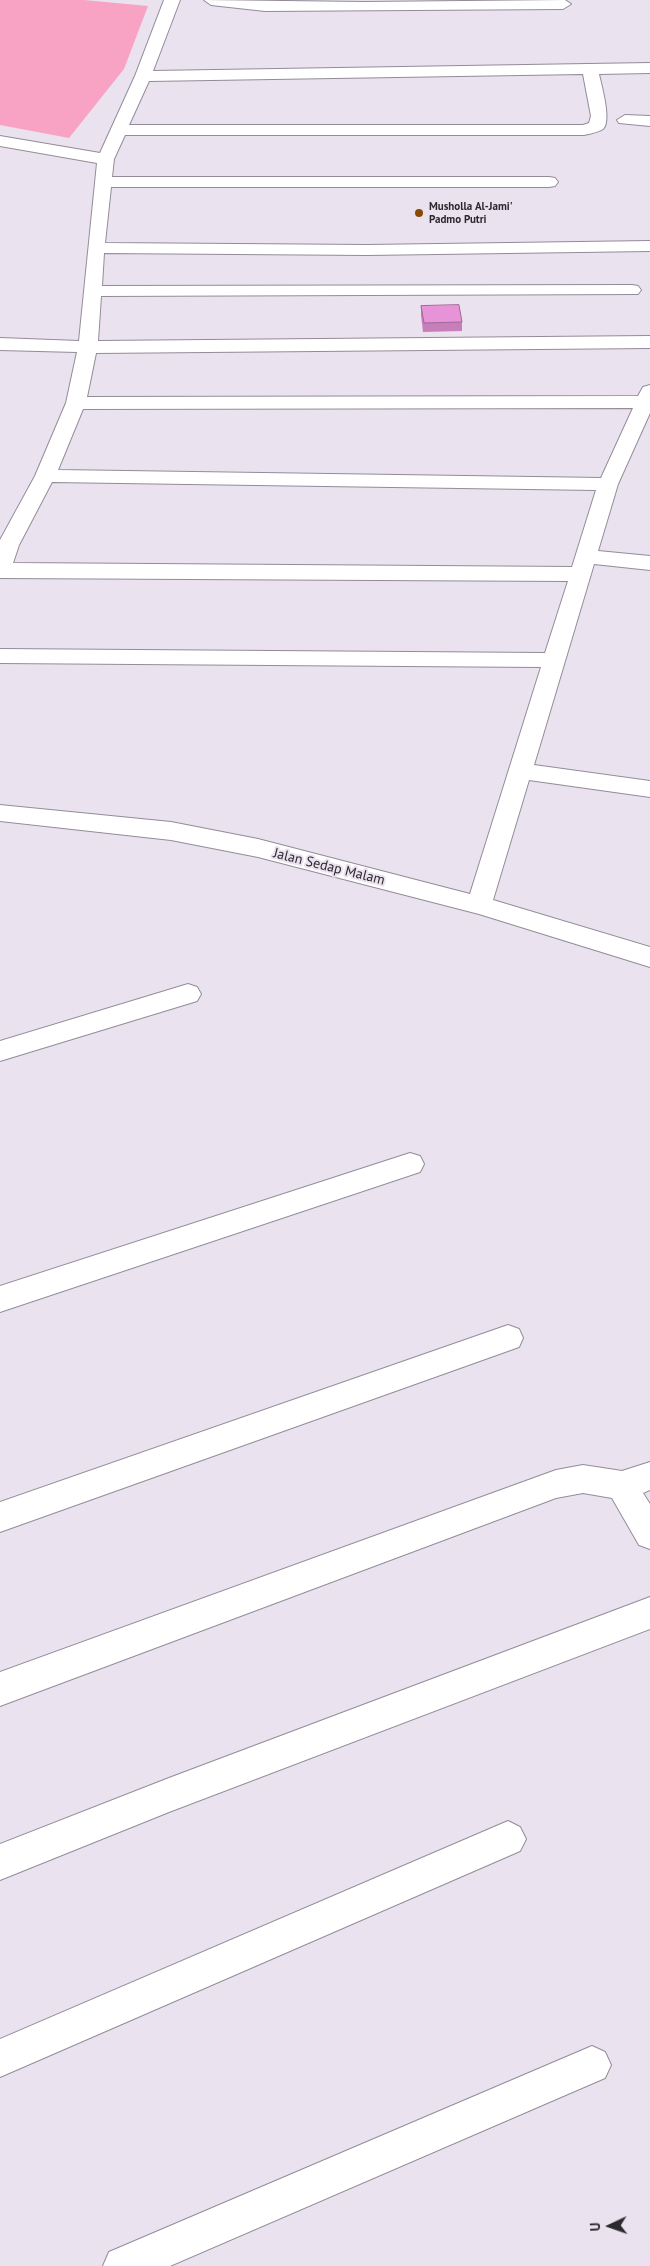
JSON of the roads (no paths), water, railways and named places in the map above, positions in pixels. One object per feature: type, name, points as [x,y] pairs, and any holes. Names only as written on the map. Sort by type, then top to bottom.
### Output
[{"type":"street","points":[[172,0],[143,76],[106,159],[88,346],[76,403],[45,476],[4,544],[0,571],[650,563]]},
{"type":"street","points":[[211,0],[266,6],[364,7],[563,4]]},
{"type":"street","points":[[143,76],[650,68]]},
{"type":"street","points":[[120,130],[584,130],[597,126],[599,116],[590,69]]},
{"type":"street","points":[[625,120],[650,121]]},
{"type":"street","points":[[0,141],[106,159]]},
{"type":"street","points":[[104,182],[549,182]]},
{"type":"street","points":[[96,248],[367,250],[650,246]]},
{"type":"street","points":[[93,292],[632,290]]},
{"type":"street","points":[[0,344],[88,346],[650,342]]},
{"type":"street","points":[[76,403],[648,397],[608,484],[479,905]]},
{"type":"street","points":[[45,476],[608,484]]},
{"type":"street","points":[[0,656],[554,660]]},
{"type":"street","points":[[520,771],[650,789]]},
{"type":"street","name":"Jalan Sedap Malam","points":[[0,813],[172,832],[258,848],[479,905],[650,957]]},
{"type":"street","points":[[0,1051],[188,994]]},
{"type":"street","points":[[0,1299],[410,1164]]},
{"type":"street","points":[[0,1517],[508,1338]]},
{"type":"street","points":[[0,1689],[556,1484],[583,1480],[636,1480],[650,1534]]},
{"type":"street","points":[[0,1862],[169,1795],[650,1613]]},
{"type":"street","points":[[0,2058],[508,1840]]},
{"type":"street","points":[[123,2266],[592,2065]]},
{"type":"place","name":"Musholla Al-Jami' Padmo Putri","points":[[419,213]]}]
